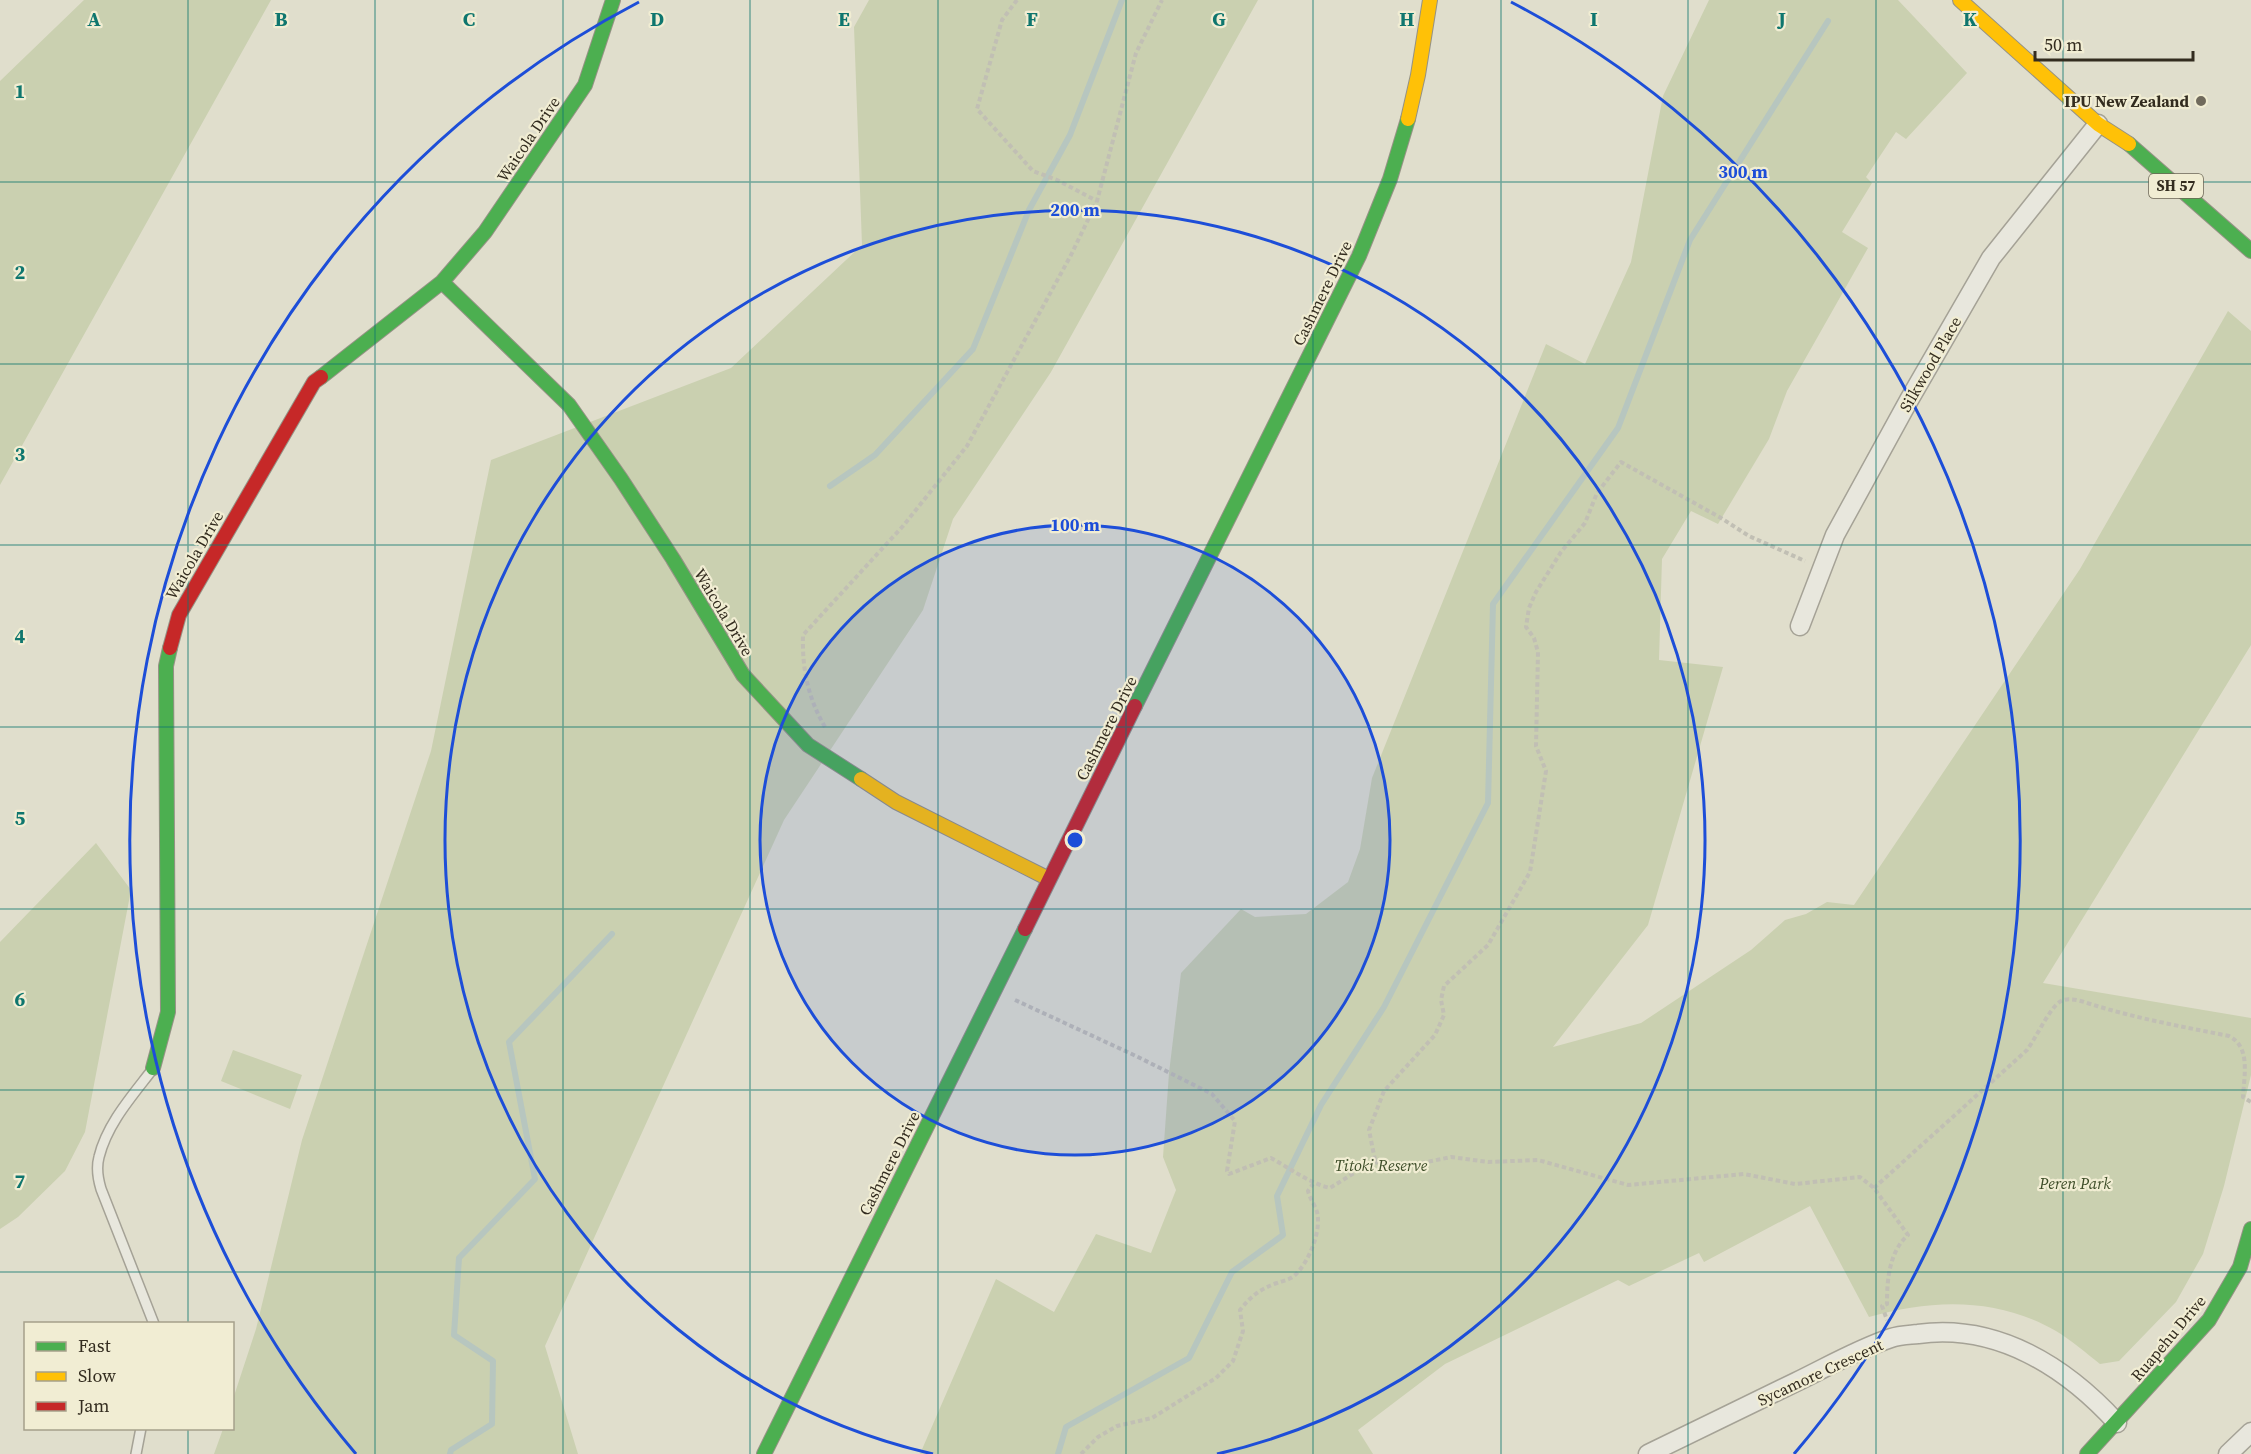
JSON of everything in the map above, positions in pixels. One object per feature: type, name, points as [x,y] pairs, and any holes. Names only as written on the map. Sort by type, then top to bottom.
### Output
[{"type":"main road","name":"Waicola Drive","points":[[153,1068],[168,1012],[166,666],[179,615],[314,382],[442,282],[485,232],[585,84],[613,0]]},
{"type":"main road","name":"Cashmere Drive","points":[[764,1454],[1359,256],[1388,188],[1404,136],[1419,74],[1430,0]]},
{"type":"main road","name":"SH 57","points":[[1960,0],[2098,124],[2129,144],[2251,251]]},
{"type":"main road","name":"Waicola Drive","points":[[442,282],[569,405],[660,539],[743,675],[808,745],[896,802],[1049,879]]},
{"type":"main road","name":"Ruapehu Drive","points":[[2087,1454],[2209,1320],[2240,1267],[2251,1229]]},
{"type":"street","name":"Silkwood Place","points":[[1800,626],[1835,535],[1990,258],[2098,124]]},
{"type":"street","name":"Sycamore Crescent","points":[[1648,1454],[1848,1356],[1893,1337],[1941,1331],[1978,1335],[2014,1346],[2048,1363],[2100,1405],[2117,1423]]},
{"type":"street","points":[[2229,1454],[2251,1432]]},
{"type":"lane","points":[[153,1068],[116,1118],[99,1156],[98,1168],[100,1189],[154,1322]]},
{"type":"lane","points":[[136,1454],[141,1430]]},
{"type":"path","points":[[1017,0],[1002,20],[977,109],[1033,171],[1057,180],[1098,201]]},
{"type":"path","points":[[808,745],[825,727],[809,695],[802,655],[803,635],[903,526],[967,446],[1098,201],[1136,53],[1162,0]]},
{"type":"path","points":[[1822,568],[1749,536],[1621,462],[1597,493],[1585,523],[1562,552],[1536,592],[1529,608],[1526,627],[1538,652],[1536,746],[1546,771],[1530,872],[1488,945],[1444,986],[1441,999],[1444,1015],[1435,1035],[1384,1091],[1369,1130],[1375,1160],[1383,1172],[1451,1157],[1488,1162],[1538,1160],[1628,1185],[1744,1174],[1796,1184],[1860,1177],[1874,1188],[1908,1235],[1899,1244],[1887,1279],[1887,1304],[1882,1306],[1893,1337]]},
{"type":"path","points":[[995,989],[1212,1095],[1234,1121],[1227,1171],[1230,1174],[1271,1158],[1301,1174],[1312,1184],[1330,1188],[1375,1160]]},
{"type":"path","points":[[1874,1188],[2027,1050],[2053,1006],[2063,1000],[2076,1000],[2136,1017],[2229,1036],[2236,1040],[2243,1049],[2245,1072],[2243,1097],[2251,1102]]},
{"type":"path","points":[[1081,1454],[1098,1437],[1117,1426],[1152,1418],[1216,1378],[1233,1361],[1243,1331],[1240,1310],[1250,1297],[1263,1288],[1292,1278],[1302,1267],[1309,1252],[1318,1231],[1317,1212],[1308,1191],[1312,1184]]},
{"type":"green space","points":[[84,0],[271,0],[0,485],[0,81]]},
{"type":"green space","points":[[869,0],[1258,0],[1051,372],[953,519],[923,610],[784,820],[545,1346],[578,1454],[214,1454],[223,1430],[234,1430],[234,1396],[256,1329],[302,1140],[431,751],[491,460],[731,368],[862,245],[854,27]]},
{"type":"green space","name":"Titoki Reserve","points":[[1709,0],[1898,0],[1967,73],[1906,139],[1896,132],[1866,177],[1872,183],[1842,232],[1868,248],[1787,391],[1769,439],[1718,524],[1691,511],[1662,559],[1659,660],[1723,667],[1648,925],[1553,1047],[1641,1023],[1751,950],[1785,920],[1806,914],[1827,902],[1854,905],[2080,569],[2228,311],[2251,331],[2251,645],[2043,983],[2251,1018],[2251,1075],[2224,1186],[2203,1254],[2176,1302],[2119,1361],[2100,1364],[2056,1331],[2034,1320],[1988,1307],[1964,1304],[1916,1307],[1869,1317],[1810,1206],[1704,1262],[1699,1253],[1629,1286],[1618,1280],[1445,1364],[1358,1430],[1373,1454],[920,1454],[996,1279],[1054,1312],[1096,1234],[1151,1253],[1176,1190],[1163,1157],[1169,1073],[1181,973],[1241,909],[1255,917],[1306,914],[1348,882],[1360,849],[1372,778],[1546,344],[1585,364],[1631,262],[1663,96]]},
{"type":"green space","points":[[96,843],[131,890],[85,1132],[65,1171],[18,1217],[0,1229],[0,942]]},
{"type":"green space","points":[[233,1050],[302,1075],[290,1109],[221,1081]]},
{"type":"waterway","points":[[830,486],[875,455],[973,349],[1029,210],[1070,135],[1122,0]]},
{"type":"waterway","points":[[1058,1454],[1066,1427],[1189,1358],[1232,1272],[1283,1235],[1277,1196],[1321,1105],[1384,1007],[1488,803],[1493,604],[1618,428],[1690,240],[1828,21]]},
{"type":"waterway","points":[[450,1454],[451,1450],[492,1424],[493,1361],[454,1335],[459,1258],[535,1179],[509,1042],[612,934]]},
{"type":"traffic: fast","points":[[321,377],[442,282],[485,232],[585,85],[613,0]]},
{"type":"traffic: fast","points":[[1135,706],[1359,256],[1390,179],[1408,119]]},
{"type":"traffic: fast","points":[[2129,144],[2251,251]]},
{"type":"traffic: fast","points":[[442,282],[569,405],[673,559],[743,675],[808,745],[861,779]]},
{"type":"traffic: fast","points":[[153,1068],[168,1012],[166,666],[170,648]]},
{"type":"traffic: fast","points":[[764,1454],[1025,929]]},
{"type":"traffic: fast","points":[[2087,1454],[2209,1320],[2240,1267],[2251,1229]]},
{"type":"traffic: slow","points":[[1408,119],[1418,75],[1430,0]]},
{"type":"traffic: slow","points":[[1960,0],[2098,124],[2129,144]]},
{"type":"traffic: slow","points":[[861,779],[896,802],[1049,879]]},
{"type":"traffic: jam","points":[[170,648],[179,615],[314,382],[321,377]]},
{"type":"traffic: jam","points":[[1025,929],[1135,706]]},
{"type":"place","name":"IPU New Zealand","points":[[2201,101]]},
{"type":"park label","name":"Peren Park","points":[[2075,1183]]}]
